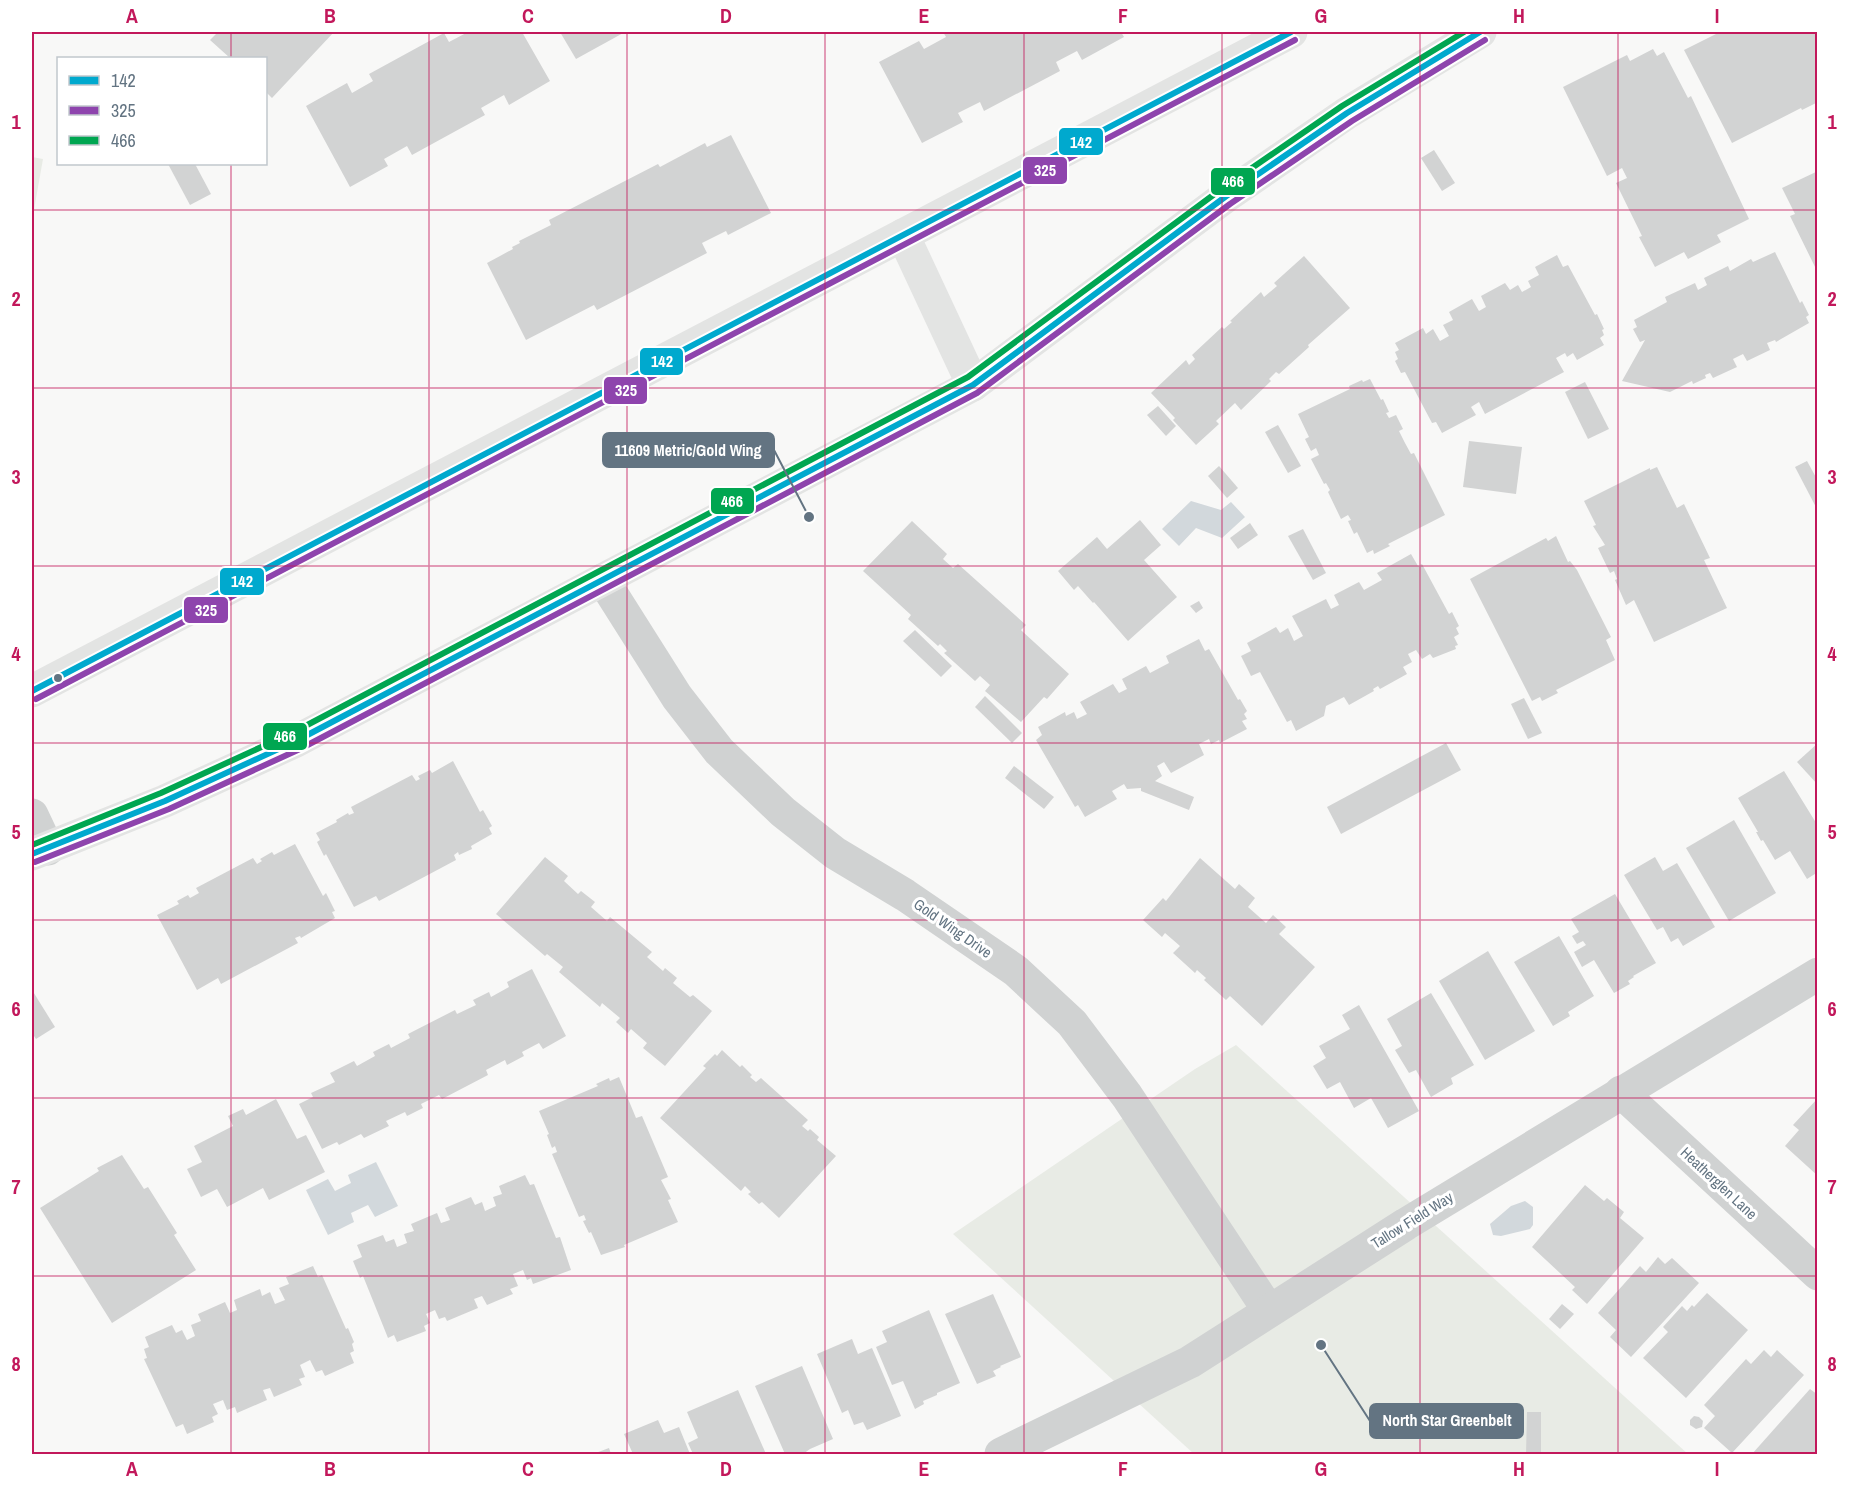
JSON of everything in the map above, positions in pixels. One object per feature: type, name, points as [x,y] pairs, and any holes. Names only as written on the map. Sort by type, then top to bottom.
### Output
[{"type":"main road","points":[[32,691],[1291,32]]},
{"type":"main road","points":[[40,852],[165,801],[296,741],[973,385],[1225,197],[1347,113],[1480,32]]},
{"type":"main road","points":[[903,236],[973,385]]},
{"type":"street","name":"Gold Wing Drive","points":[[603,580],[684,706],[719,751],[783,813],[835,852],[905,895],[1016,971],[1072,1023],[1127,1096],[1269,1311]]},
{"type":"street","points":[[32,815],[40,852]]},
{"type":"street","name":"Tallow Field Way","points":[[1001,1455],[1190,1362],[1406,1224],[1818,974]]},
{"type":"street","name":"Heatherglen Lane","points":[[1621,1092],[1818,1274]]},
{"type":"shaded area","points":[[32,157],[43,159],[32,221]]},
{"type":"shaded area","points":[[1191,501],[1221,510],[1231,502],[1245,517],[1222,538],[1196,528],[1179,546],[1162,529]]},
{"type":"shaded area","points":[[1236,1045],[1688,1454],[1194,1454],[953,1234],[1195,1069]]},
{"type":"shaded area","points":[[376,1162],[398,1206],[375,1217],[368,1205],[351,1213],[354,1222],[328,1235],[306,1190],[328,1179],[335,1191],[351,1183],[348,1175]]},
{"type":"shaded area","points":[[1525,1201],[1533,1207],[1533,1225],[1530,1229],[1501,1236],[1493,1235],[1490,1224],[1511,1206]]},
{"type":"building","points":[[218,32],[334,32],[272,98],[267,93],[267,57],[229,57],[210,40]]},
{"type":"building","points":[[468,32],[522,32],[550,81],[509,105],[504,95],[481,108],[485,115],[412,155],[407,146],[384,159],[388,166],[350,187],[306,106],[347,83],[352,93],[373,81],[369,74],[444,33],[449,42]]},
{"type":"building","points":[[560,32],[625,32],[576,59]]},
{"type":"building","points":[[943,32],[1121,32],[1124,37],[1082,60],[1077,51],[1056,62],[1060,71],[984,111],[980,102],[958,113],[963,122],[922,143],[879,62],[919,41],[924,49],[946,37]]},
{"type":"building","points":[[1720,32],[1818,32],[1818,102],[1802,110],[1801,108],[1732,143],[1684,50]]},
{"type":"building","points":[[1653,49],[1657,56],[1664,52],[1688,98],[1691,96],[1749,219],[1717,235],[1721,242],[1688,259],[1684,252],[1655,267],[1639,237],[1642,236],[1616,183],[1627,178],[1622,168],[1607,176],[1563,87],[1627,55],[1630,61]]},
{"type":"building","points":[[731,135],[771,213],[728,235],[726,231],[702,243],[707,253],[597,310],[594,305],[526,340],[487,263],[513,249],[512,247],[520,243],[519,241],[551,225],[549,220],[658,164],[660,167],[705,143],[707,147]]},
{"type":"building","points":[[1434,150],[1455,183],[1442,191],[1421,158]]},
{"type":"building","points":[[169,165],[196,165],[211,194],[190,205]]},
{"type":"building","points":[[1818,171],[1818,273],[1790,216],[1795,214],[1782,188]]},
{"type":"building","points":[[1775,252],[1800,303],[1802,301],[1809,315],[1806,317],[1809,323],[1776,342],[1775,340],[1767,343],[1770,350],[1747,361],[1743,354],[1733,359],[1737,367],[1713,378],[1710,373],[1705,375],[1706,378],[1693,384],[1692,381],[1670,392],[1622,381],[1645,340],[1640,342],[1633,329],[1637,327],[1634,320],[1667,302],[1665,297],[1695,283],[1698,290],[1707,285],[1704,278],[1728,266],[1730,271],[1751,259],[1753,262]]},
{"type":"building","points":[[1557,255],[1563,267],[1568,265],[1595,315],[1597,314],[1604,329],[1602,330],[1604,335],[1600,338],[1604,345],[1577,360],[1573,353],[1567,357],[1565,353],[1556,358],[1564,372],[1485,414],[1479,402],[1471,407],[1476,415],[1442,433],[1436,422],[1432,423],[1405,372],[1401,373],[1395,361],[1398,359],[1395,352],[1399,350],[1395,343],[1423,328],[1426,334],[1433,329],[1440,341],[1449,336],[1443,325],[1453,320],[1449,312],[1472,299],[1479,311],[1486,307],[1481,296],[1505,283],[1510,290],[1518,285],[1522,292],[1531,287],[1528,281],[1539,275],[1535,267]]},
{"type":"building","points":[[1304,256],[1350,308],[1279,374],[1276,372],[1269,379],[1271,381],[1241,410],[1235,403],[1216,421],[1219,424],[1196,445],[1151,393],[1186,360],[1189,365],[1195,359],[1192,355],[1222,327],[1224,329],[1232,322],[1230,321],[1261,292],[1264,297],[1277,286],[1274,283]]},
{"type":"building","points":[[1370,379],[1381,400],[1383,399],[1389,412],[1386,413],[1389,418],[1396,415],[1403,429],[1399,431],[1411,454],[1414,453],[1445,515],[1388,544],[1390,546],[1374,554],[1373,550],[1367,553],[1357,532],[1354,534],[1348,521],[1351,520],[1348,515],[1341,519],[1328,492],[1330,490],[1326,483],[1324,484],[1311,459],[1319,455],[1316,448],[1311,451],[1305,439],[1309,437],[1298,414],[1350,389],[1349,386]]},
{"type":"building","points":[[1585,382],[1609,429],[1588,439],[1565,392]]},
{"type":"building","points":[[1158,406],[1176,426],[1166,436],[1147,415]]},
{"type":"building","points":[[1278,425],[1301,466],[1288,473],[1265,432]]},
{"type":"building","points":[[1469,441],[1522,447],[1516,494],[1463,487]]},
{"type":"building","points":[[1807,461],[1818,481],[1818,511],[1795,467]]},
{"type":"building","points":[[1219,466],[1238,488],[1227,498],[1208,476]]},
{"type":"building","points":[[1657,467],[1677,508],[1684,504],[1710,558],[1704,560],[1727,608],[1654,642],[1634,600],[1626,605],[1615,580],[1617,579],[1614,571],[1610,573],[1598,548],[1605,545],[1593,526],[1596,525],[1584,501],[1650,468],[1650,470]]},
{"type":"building","points":[[1140,520],[1161,545],[1144,560],[1177,597],[1128,641],[1078,586],[1074,590],[1058,571],[1097,537],[1107,549]]},
{"type":"building","points":[[912,521],[947,554],[943,559],[953,568],[958,564],[1026,625],[1021,630],[1069,674],[1047,699],[1044,697],[1021,722],[985,691],[990,685],[980,676],[975,681],[944,653],[947,651],[940,644],[938,646],[908,619],[911,615],[863,571]]},
{"type":"building","points":[[1250,523],[1258,535],[1238,549],[1230,538]]},
{"type":"building","points":[[1303,529],[1326,573],[1313,580],[1288,536]]},
{"type":"building","points":[[1556,536],[1568,562],[1570,561],[1577,570],[1611,637],[1606,640],[1615,660],[1556,690],[1558,693],[1542,701],[1540,697],[1532,701],[1470,579],[1546,538],[1548,541]]},
{"type":"building","points":[[1411,554],[1418,566],[1422,564],[1449,614],[1452,612],[1459,626],[1456,628],[1459,634],[1454,637],[1458,645],[1455,646],[1456,649],[1433,658],[1430,654],[1422,659],[1416,650],[1408,654],[1412,662],[1403,667],[1407,674],[1380,689],[1378,686],[1373,689],[1374,691],[1349,705],[1344,697],[1326,706],[1324,716],[1296,731],[1291,720],[1287,722],[1260,672],[1251,676],[1241,656],[1251,651],[1247,643],[1276,627],[1280,633],[1288,628],[1294,641],[1303,636],[1292,616],[1326,599],[1331,609],[1339,605],[1334,595],[1359,582],[1364,590],[1382,580],[1377,573]]},
{"type":"building","points":[[1199,601],[1203,608],[1196,613],[1190,606]]},
{"type":"building","points":[[915,630],[952,666],[941,677],[903,641]]},
{"type":"building","points":[[1199,639],[1205,651],[1209,649],[1238,700],[1240,699],[1247,711],[1244,714],[1247,719],[1242,721],[1247,729],[1220,743],[1219,740],[1211,744],[1209,739],[1199,744],[1204,755],[1171,773],[1164,762],[1157,766],[1162,776],[1155,781],[1194,797],[1189,810],[1141,791],[1141,788],[1127,789],[1124,784],[1112,791],[1117,799],[1085,817],[1078,805],[1075,807],[1036,740],[1042,735],[1038,727],[1065,712],[1066,716],[1074,712],[1077,719],[1087,714],[1080,702],[1113,684],[1119,693],[1127,689],[1122,679],[1146,666],[1150,673],[1169,663],[1166,656]]},
{"type":"building","points":[[985,696],[1022,733],[1012,743],[975,707]]},
{"type":"building","points":[[1524,698],[1542,733],[1528,739],[1511,704]]},
{"type":"building","points":[[1446,743],[1461,770],[1341,834],[1327,807]]},
{"type":"building","points":[[1818,743],[1818,785],[1797,762]]},
{"type":"building","points":[[453,761],[480,812],[483,810],[492,826],[489,828],[492,834],[471,846],[472,849],[459,855],[458,852],[454,855],[456,860],[379,901],[376,896],[354,907],[326,854],[324,856],[317,842],[320,840],[316,833],[337,822],[336,820],[348,813],[349,815],[354,813],[351,807],[412,775],[416,781],[420,779],[418,776],[430,770],[432,773]]},
{"type":"building","points":[[1014,766],[1054,797],[1044,809],[1005,778]]},
{"type":"building","points":[[1784,771],[1818,826],[1818,872],[1807,879],[1790,851],[1775,860],[1763,840],[1761,841],[1738,798]]},
{"type":"building","points":[[1734,820],[1776,893],[1729,921],[1686,848]]},
{"type":"building","points":[[295,844],[323,896],[326,893],[335,911],[332,912],[335,918],[301,938],[300,936],[295,938],[298,943],[221,984],[218,978],[197,990],[157,915],[179,904],[177,901],[188,895],[190,898],[199,893],[196,888],[253,858],[257,864],[262,861],[260,859],[272,852],[274,855]]},
{"type":"building","points":[[545,857],[568,876],[564,881],[578,894],[581,891],[595,902],[591,907],[607,921],[610,917],[652,952],[647,957],[663,971],[665,968],[677,978],[673,983],[690,997],[693,995],[712,1011],[665,1066],[643,1048],[647,1043],[631,1029],[628,1033],[616,1022],[620,1018],[602,1003],[600,1007],[559,972],[563,967],[547,954],[545,956],[496,914]]},
{"type":"building","points":[[1655,857],[1663,871],[1677,863],[1715,927],[1683,946],[1678,938],[1671,942],[1663,927],[1657,930],[1624,875]]},
{"type":"building","points":[[1200,858],[1235,889],[1239,884],[1255,898],[1248,907],[1266,923],[1273,915],[1286,927],[1279,934],[1315,967],[1262,1026],[1230,996],[1226,1000],[1204,980],[1206,978],[1197,970],[1195,973],[1173,953],[1180,946],[1165,933],[1162,937],[1143,920],[1163,898],[1166,901]]},
{"type":"building","points":[[1615,894],[1656,963],[1633,976],[1628,981],[1630,984],[1614,993],[1594,960],[1582,967],[1574,952],[1586,945],[1583,941],[1577,944],[1572,936],[1579,932],[1571,919]]},
{"type":"building","points":[[1559,936],[1594,996],[1568,1012],[1570,1016],[1553,1026],[1514,962]]},
{"type":"building","points":[[1488,951],[1535,1031],[1485,1060],[1439,981]]},
{"type":"building","points":[[532,969],[566,1036],[543,1049],[539,1043],[522,1052],[524,1056],[507,1065],[505,1060],[486,1070],[488,1075],[442,1099],[439,1095],[421,1104],[423,1108],[407,1116],[405,1112],[386,1121],[389,1126],[364,1138],[361,1134],[339,1145],[337,1142],[322,1149],[299,1104],[313,1097],[311,1093],[335,1082],[330,1073],[354,1061],[357,1066],[375,1056],[373,1052],[389,1044],[391,1048],[410,1038],[408,1034],[455,1010],[457,1014],[476,1005],[473,1000],[489,992],[491,997],[509,987],[507,982]]},
{"type":"building","points":[[32,990],[55,1027],[36,1039],[32,1033]]},
{"type":"building","points":[[1431,993],[1474,1065],[1451,1078],[1453,1084],[1431,1097],[1416,1070],[1409,1073],[1395,1050],[1402,1046],[1387,1019]]},
{"type":"building","points":[[1359,1005],[1419,1111],[1388,1128],[1371,1098],[1354,1108],[1340,1082],[1327,1089],[1313,1066],[1326,1058],[1319,1046],[1350,1029],[1342,1015]]},
{"type":"building","points":[[722,1050],[740,1067],[742,1065],[756,1082],[761,1078],[808,1120],[802,1126],[808,1131],[810,1129],[819,1137],[817,1140],[836,1156],[779,1218],[762,1202],[759,1204],[748,1194],[751,1192],[745,1186],[741,1191],[660,1118],[706,1068],[703,1066]]},
{"type":"building","points":[[619,1077],[636,1118],[642,1116],[668,1177],[661,1180],[671,1199],[668,1200],[678,1222],[624,1245],[625,1247],[601,1255],[591,1232],[589,1233],[583,1221],[586,1220],[584,1215],[579,1217],[552,1154],[557,1152],[555,1146],[552,1148],[547,1135],[549,1134],[539,1111],[598,1086],[596,1084],[609,1078],[610,1081]]},
{"type":"building","points":[[1818,1098],[1818,1176],[1785,1146],[1799,1130],[1793,1125]]},
{"type":"building","points":[[276,1099],[297,1139],[306,1135],[325,1172],[269,1200],[263,1188],[227,1207],[217,1189],[201,1197],[187,1169],[202,1162],[194,1146],[233,1126],[228,1116],[243,1109],[246,1115]]},
{"type":"building","points":[[122,1155],[144,1189],[148,1187],[177,1233],[174,1235],[196,1270],[112,1323],[40,1208],[99,1171],[97,1168]]},
{"type":"building","points":[[525,1175],[530,1185],[534,1184],[556,1238],[560,1237],[571,1270],[533,1284],[531,1278],[527,1280],[523,1270],[513,1274],[518,1286],[510,1289],[513,1294],[487,1305],[482,1296],[474,1299],[478,1308],[447,1321],[445,1317],[439,1319],[435,1310],[426,1314],[430,1323],[424,1326],[426,1331],[397,1342],[394,1335],[388,1338],[363,1276],[360,1278],[353,1261],[362,1257],[357,1245],[383,1235],[386,1242],[394,1239],[397,1247],[407,1243],[404,1234],[414,1231],[411,1224],[437,1213],[441,1223],[450,1220],[445,1208],[471,1197],[475,1205],[482,1202],[485,1211],[496,1206],[493,1197],[502,1194],[499,1186]]},
{"type":"building","points":[[1585,1185],[1604,1201],[1607,1198],[1624,1212],[1620,1218],[1644,1238],[1587,1304],[1572,1290],[1575,1287],[1532,1247]]},
{"type":"building","points":[[1658,1257],[1665,1264],[1672,1258],[1699,1283],[1631,1357],[1610,1337],[1616,1330],[1598,1313],[1640,1266],[1646,1272]]},
{"type":"building","points":[[313,1266],[318,1277],[322,1275],[354,1342],[352,1344],[354,1351],[350,1353],[354,1363],[325,1376],[322,1370],[316,1372],[310,1360],[300,1365],[305,1377],[299,1379],[302,1385],[274,1397],[270,1388],[263,1390],[267,1400],[237,1413],[235,1407],[227,1410],[223,1400],[213,1404],[218,1414],[212,1417],[214,1422],[187,1434],[183,1424],[176,1427],[144,1359],[147,1358],[144,1349],[149,1347],[145,1337],[172,1325],[176,1333],[182,1330],[187,1340],[195,1336],[191,1325],[201,1321],[198,1314],[225,1302],[230,1313],[237,1310],[234,1300],[260,1289],[262,1296],[270,1292],[275,1304],[285,1300],[279,1288],[289,1284],[286,1277]]},
{"type":"building","points":[[1707,1293],[1748,1330],[1686,1398],[1643,1358],[1668,1332],[1663,1327],[1682,1306],[1687,1311]]},
{"type":"building","points":[[993,1294],[1021,1357],[1000,1366],[993,1371],[996,1376],[977,1384],[945,1314]]},
{"type":"building","points":[[1562,1304],[1574,1314],[1560,1329],[1549,1319]]},
{"type":"building","points":[[929,1310],[960,1383],[923,1401],[924,1404],[915,1409],[903,1381],[892,1385],[876,1347],[887,1342],[882,1331]]},
{"type":"building","points":[[852,1339],[858,1354],[872,1348],[901,1416],[867,1430],[863,1422],[854,1425],[848,1410],[842,1413],[817,1354]]},
{"type":"building","points":[[1764,1350],[1771,1357],[1777,1350],[1804,1375],[1732,1453],[1704,1428],[1715,1416],[1704,1405],[1746,1359],[1751,1364]]},
{"type":"building","points":[[802,1366],[833,1439],[803,1454],[785,1454],[755,1386]]},
{"type":"building","points":[[1810,1389],[1818,1395],[1818,1454],[1752,1454]]},
{"type":"building","points":[[738,1390],[766,1454],[693,1454],[688,1443],[698,1438],[687,1412]]},
{"type":"building","points":[[1527,1412],[1541,1412],[1541,1454],[1526,1454]]},
{"type":"building","points":[[1694,1416],[1703,1421],[1702,1427],[1696,1429],[1690,1425],[1690,1420]]},
{"type":"building","points":[[658,1420],[664,1433],[679,1427],[690,1454],[633,1454],[624,1434]]},
{"type":"building","points":[[609,1448],[611,1454],[593,1454]]},
{"type":"transit line","name":"142","points":[[32,691],[1291,32]]},
{"type":"transit line","name":"466","points":[[32,845],[161,793],[292,733],[968,377],[1220,190],[1342,106],[1464,32]]},
{"type":"transit line","name":"142","points":[[32,854],[165,801],[296,741],[973,385],[1225,197],[1347,113],[1480,32]]},
{"type":"transit line","name":"325","points":[[36,699],[1295,40]]},
{"type":"transit line","name":"325","points":[[35,862],[169,809],[300,749],[977,393],[1230,204],[1352,121],[1485,40]]},
{"type":"place","name":"11609 Metric/Gold Wing","points":[[809,517]]},
{"type":"place","name":"North Star Greenbelt","points":[[1321,1345]]}]
